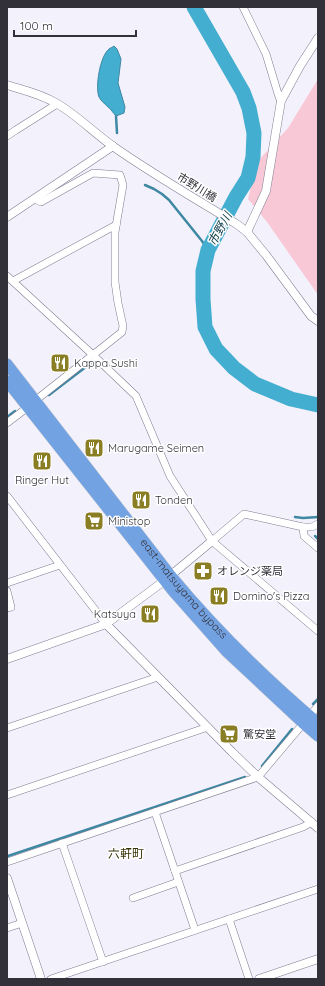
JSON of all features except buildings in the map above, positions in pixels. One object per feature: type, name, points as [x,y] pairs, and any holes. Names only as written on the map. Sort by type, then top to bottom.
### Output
[{"type":"highway","name":"east-matsuyama bypass","points":[[7,364],[32,404],[168,579],[310,721],[318,736]]},
{"type":"highway","name":"east-matsuyama bypass","points":[[7,380],[32,404]]},
{"type":"street","points":[[243,7],[266,54],[278,97],[281,101]]},
{"type":"street","points":[[247,232],[266,191],[281,101],[300,66],[318,38]]},
{"type":"street","name":"市野川橋","points":[[7,85],[36,94],[57,104],[145,168],[238,225],[247,232],[311,316],[318,321]]},
{"type":"street","points":[[7,136],[57,104]]},
{"type":"street","points":[[7,217],[113,146]]},
{"type":"street","points":[[7,423],[122,332],[123,326],[115,282],[115,232],[123,185],[120,175],[93,173],[41,202],[35,199]]},
{"type":"street","points":[[13,281],[116,225]]},
{"type":"street","points":[[7,276],[136,396],[170,476],[212,541],[318,631]]},
{"type":"street","points":[[7,496],[106,624],[232,752],[258,777],[315,825]]},
{"type":"street","points":[[7,510],[16,507]]},
{"type":"street","points":[[7,659],[106,624],[168,579],[244,514],[303,527],[312,528],[318,524]]},
{"type":"street","points":[[303,527],[304,536],[318,548]]},
{"type":"street","points":[[7,583],[60,564]]},
{"type":"street","points":[[7,591],[11,607],[7,608]]},
{"type":"street","points":[[7,728],[158,677]]},
{"type":"street","points":[[7,862],[258,777],[310,721],[318,706]]},
{"type":"street","points":[[7,795],[208,727]]},
{"type":"street","points":[[155,812],[195,930]]},
{"type":"street","points":[[175,871],[315,825]]},
{"type":"street","points":[[62,844],[103,962]]},
{"type":"street","points":[[7,878],[41,979]]},
{"type":"street","points":[[133,898],[178,882]]},
{"type":"street","points":[[51,979],[318,889]]},
{"type":"street","points":[[229,919],[249,979]]},
{"type":"street","points":[[7,928],[22,923]]},
{"type":"street","points":[[259,979],[318,959]]},
{"type":"shaded area","points":[[318,79],[318,295],[267,222],[248,199],[257,162],[288,128]]},
{"type":"water","points":[[114,46],[117,49],[121,59],[118,83],[125,107],[124,113],[116,116],[99,97],[98,92],[99,72],[103,58],[109,49]]},
{"type":"waterway","name":"市野川","points":[[194,7],[243,92],[249,108],[254,133],[253,157],[248,178],[236,197],[208,250],[203,271],[205,327],[216,349],[234,368],[255,384],[291,399],[318,405]]},
{"type":"waterway","points":[[116,116],[117,133]]},
{"type":"waterway","points":[[145,185],[154,189],[169,200],[208,250]]},
{"type":"waterway","points":[[49,395],[91,363]]},
{"type":"waterway","points":[[7,417],[15,411]]},
{"type":"waterway","points":[[295,517],[318,517]]},
{"type":"waterway","points":[[315,536],[318,539]]},
{"type":"waterway","points":[[313,704],[318,699]]},
{"type":"waterway","points":[[262,766],[292,729]]},
{"type":"waterway","points":[[8,856],[245,777]]},
{"type":"place","name":"Kappa Sushi","points":[[60,363]]},
{"type":"place","name":"Marugame Seimen","points":[[94,448]]},
{"type":"place","name":"Ringer Hut","points":[[42,461]]},
{"type":"place","name":"Tonden","points":[[141,500]]},
{"type":"place","name":"Ministop","points":[[94,521]]},
{"type":"place","name":"オレンジ薬局","points":[[203,571]]},
{"type":"place","name":"Domino's Pizza","points":[[219,596]]},
{"type":"place","name":"Katsuya","points":[[150,614]]},
{"type":"place","name":"驚安堂","points":[[229,734]]},
{"type":"district","name":"六軒町","points":[[126,854]]}]
